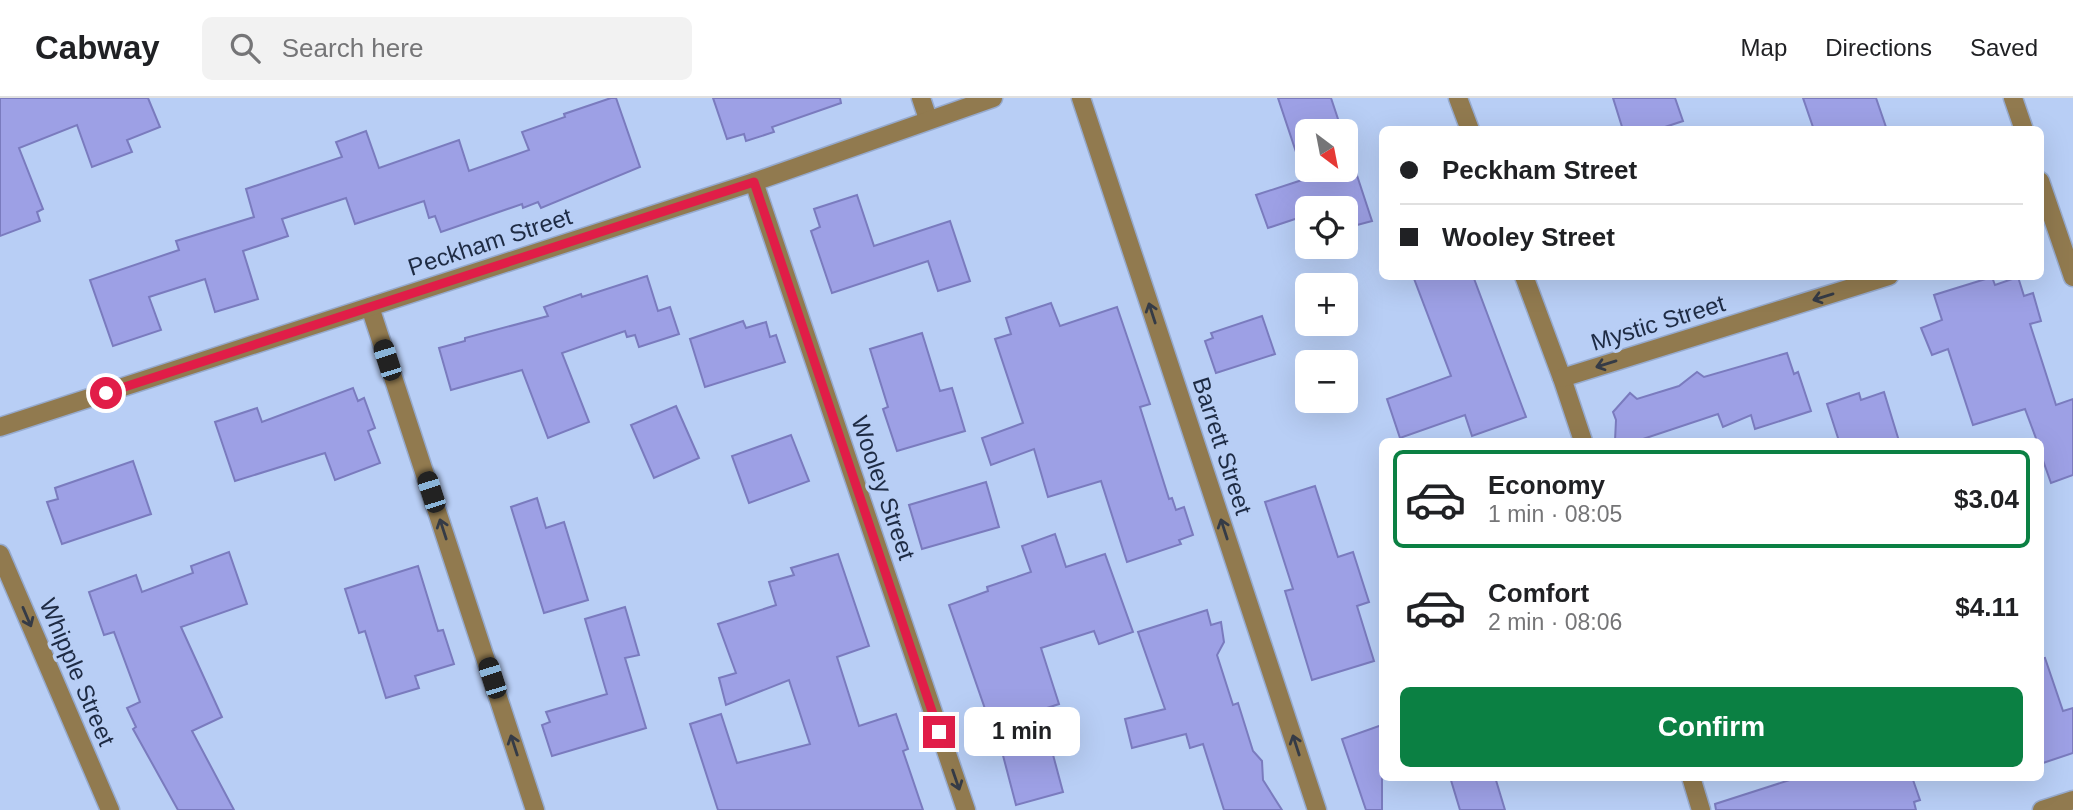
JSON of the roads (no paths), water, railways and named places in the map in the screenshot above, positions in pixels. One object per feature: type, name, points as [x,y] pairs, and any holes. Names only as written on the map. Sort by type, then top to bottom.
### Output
[{"type":"street","points":[[921,98],[928,120]]},
{"type":"street","name":"Peckham Street","points":[[0,427],[754,182],[993,98]]},
{"type":"street","name":"Barrett Street","points":[[1081,98],[1317,810]]},
{"type":"street","points":[[1458,98],[1468,126]]},
{"type":"street","points":[[2013,98],[2023,126]]},
{"type":"street","name":"Wooley Street","points":[[754,182],[966,810]]},
{"type":"street","points":[[2044,204],[2048,227],[2073,276]]},
{"type":"street","points":[[1525,280],[1582,438]]},
{"type":"street","name":"Mystic Street","points":[[1562,378],[1876,280]]},
{"type":"street","points":[[370,307],[535,810]]},
{"type":"street","name":"Whipple Street","points":[[0,554],[110,810]]},
{"type":"street","points":[[1691,781],[1701,810]]},
{"type":"street","points":[[2042,810],[2073,800]]}]
